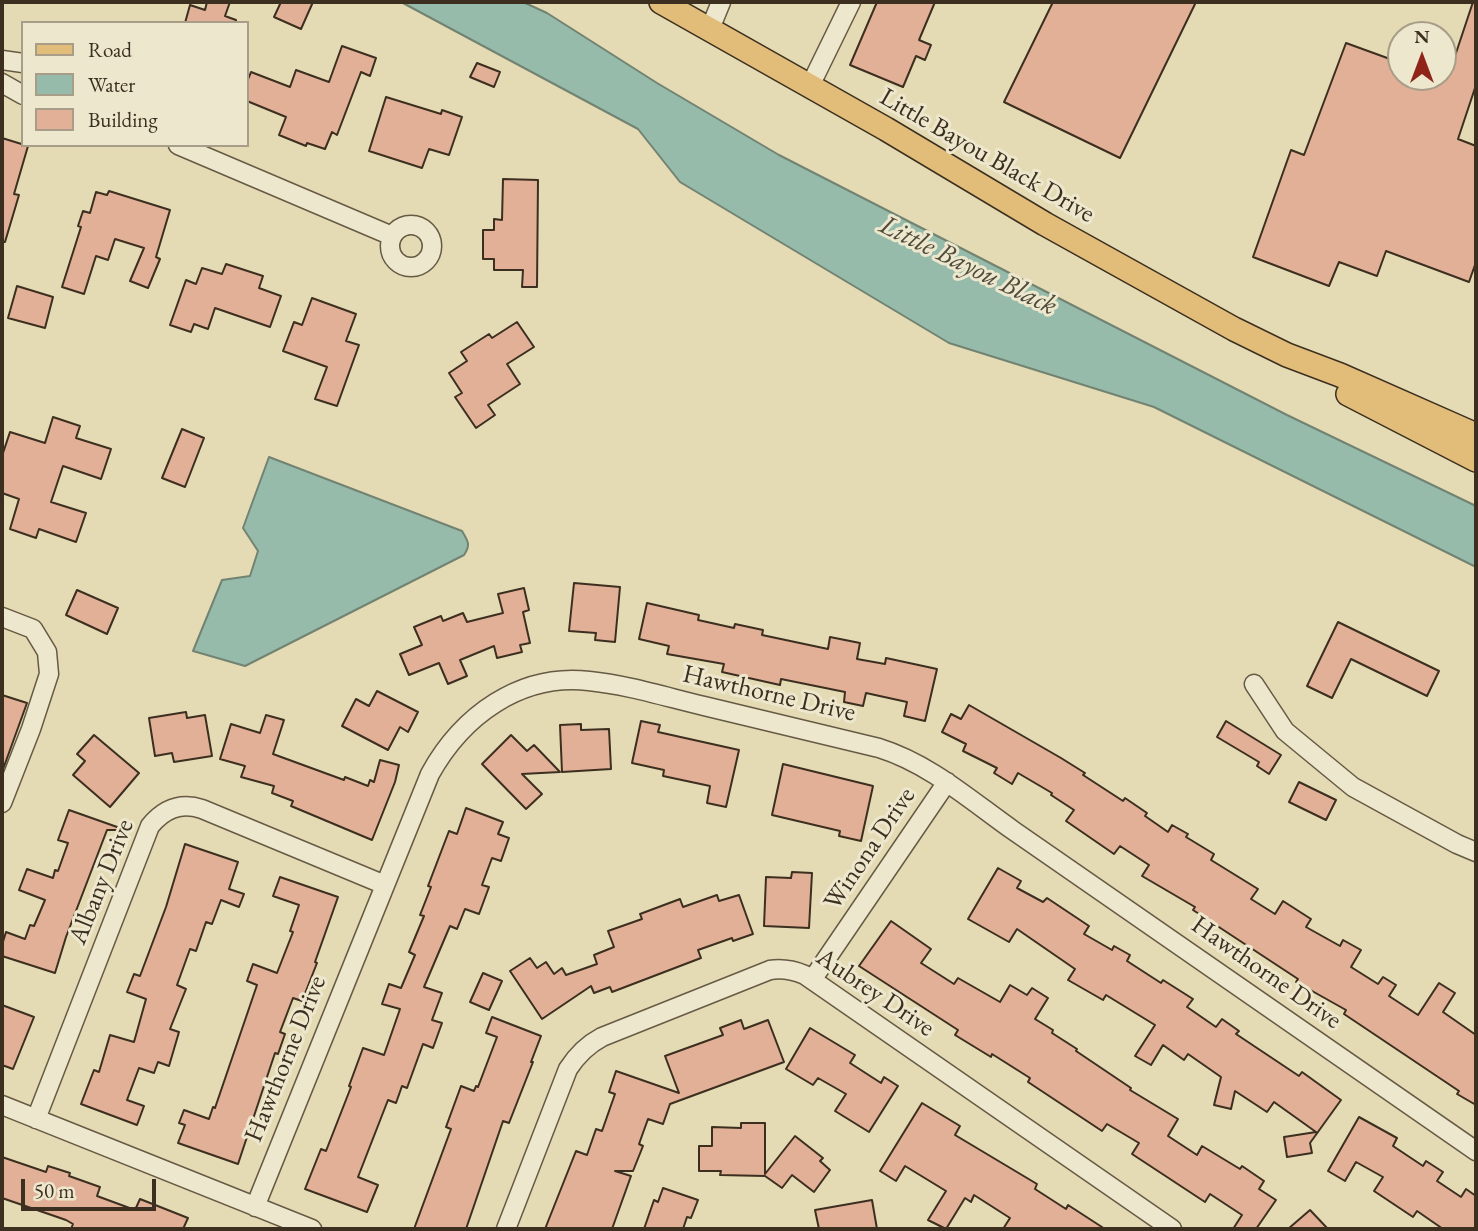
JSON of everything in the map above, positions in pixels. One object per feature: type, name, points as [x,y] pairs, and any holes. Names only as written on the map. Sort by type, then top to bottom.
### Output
[{"type":"main road","name":"Little Bayou Black Drive","points":[[661,2],[886,129],[1045,224],[1234,329],[1287,355],[1340,375],[1476,435]]},
{"type":"main road","name":"Little Bayou Black Drive","points":[[1287,355],[1327,383],[1476,460]]},
{"type":"street","points":[[710,29],[721,2]]},
{"type":"street","points":[[810,86],[851,2]]},
{"type":"street","points":[[2,60],[21,64]]},
{"type":"street","points":[[2,83],[21,94]]},
{"type":"street","points":[[183,147],[392,236]]},
{"type":"street","points":[[2,617],[33,629],[47,652],[50,674],[32,729],[2,803]]},
{"type":"street","name":"Hawthorne Drive","points":[[255,1206],[430,774],[453,738],[467,723],[499,700],[551,682],[588,681],[619,686],[879,748],[910,760],[947,782],[1476,1151]]},
{"type":"street","points":[[1254,684],[1284,731],[1353,787],[1476,852]]},
{"type":"street","name":"Winona Drive","points":[[812,980],[947,782]]},
{"type":"street","name":"Albany Drive","points":[[36,1119],[150,826],[159,815],[182,806],[201,809],[385,885]]},
{"type":"street","name":"Aubrey Drive","points":[[506,1229],[568,1069],[576,1056],[591,1043],[770,970],[793,970],[812,980],[1172,1229]]},
{"type":"street","points":[[2,1105],[312,1229]]},
{"type":"water","name":"Little Bayou Black","points":[[401,2],[523,2],[547,13],[657,83],[779,155],[1287,415],[1476,506],[1476,567],[1154,407],[949,343],[680,182],[638,129]]},
{"type":"water","points":[[269,457],[462,531],[468,543],[466,552],[245,666],[193,651],[222,580],[250,576],[258,551],[243,528]]},
{"type":"building","points":[[207,2],[230,2],[225,16],[236,21],[186,21],[190,5],[205,10]]},
{"type":"building","points":[[281,2],[313,2],[301,29],[274,17]]},
{"type":"building","points":[[877,2],[935,2],[919,40],[931,45],[925,60],[916,56],[903,87],[850,65]]},
{"type":"building","points":[[1053,2],[1196,2],[1120,158],[1004,102]]},
{"type":"building","points":[[1473,2],[1476,2],[1476,85],[1458,139],[1476,146],[1476,262],[1469,282],[1386,251],[1377,276],[1339,262],[1329,286],[1253,257],[1291,150],[1304,155],[1346,43],[1387,58],[1387,91],[1457,91],[1457,50]]},
{"type":"building","points":[[342,46],[376,58],[370,76],[361,72],[337,135],[332,132],[325,149],[307,143],[306,146],[279,135],[286,117],[248,101],[248,80],[251,72],[290,87],[296,70],[329,82]]},
{"type":"building","points":[[477,63],[500,72],[494,87],[470,77]]},
{"type":"building","points":[[386,97],[441,114],[442,110],[462,117],[449,155],[429,149],[422,168],[369,151]]},
{"type":"building","points":[[2,138],[21,144],[21,147],[28,147],[14,194],[19,195],[5,242],[2,242]]},
{"type":"building","points":[[503,179],[538,180],[537,287],[522,287],[523,270],[494,270],[494,259],[483,259],[483,230],[494,230],[494,219],[502,220]]},
{"type":"building","points":[[109,191],[170,210],[156,257],[160,259],[148,288],[130,281],[144,248],[115,239],[108,260],[96,256],[84,294],[62,287],[81,227],[78,226],[83,211],[90,213],[96,192],[107,195]]},
{"type":"building","points":[[226,264],[263,276],[259,288],[281,296],[270,327],[215,308],[208,329],[194,324],[191,332],[170,325],[186,280],[196,284],[202,268],[222,274]]},
{"type":"building","points":[[17,286],[53,297],[45,328],[8,318]]},
{"type":"building","points":[[312,298],[356,314],[346,341],[359,345],[337,406],[315,399],[327,367],[283,351],[294,322],[302,325]]},
{"type":"building","points":[[517,322],[534,347],[507,364],[520,384],[488,405],[495,415],[476,428],[455,397],[462,393],[449,373],[467,361],[461,352],[489,334],[492,338]]},
{"type":"building","points":[[53,417],[80,426],[76,438],[111,449],[101,479],[63,466],[51,502],[86,513],[76,542],[39,529],[36,538],[10,529],[19,499],[2,493],[2,456],[10,432],[45,443]]},
{"type":"building","points":[[182,429],[204,438],[185,487],[162,478]]},
{"type":"building","points":[[574,583],[620,587],[615,642],[595,640],[596,633],[569,631]]},
{"type":"building","points":[[524,588],[529,610],[523,612],[530,643],[520,645],[522,652],[497,658],[494,646],[460,660],[467,676],[448,684],[439,663],[409,675],[400,654],[422,645],[414,627],[441,616],[443,621],[463,613],[467,622],[503,613],[498,594]]},
{"type":"building","points":[[77,590],[118,608],[107,634],[66,615]]},
{"type":"building","points":[[647,603],[699,615],[698,620],[734,628],[735,624],[763,630],[762,635],[828,649],[830,637],[860,643],[857,659],[885,664],[886,658],[937,669],[925,721],[904,716],[907,702],[866,693],[863,706],[844,702],[845,692],[781,679],[780,685],[722,672],[724,664],[667,654],[669,646],[639,639]]},
{"type":"building","points":[[1338,622],[1439,671],[1427,696],[1351,659],[1332,698],[1307,686]]},
{"type":"building","points":[[377,691],[418,712],[408,732],[400,727],[388,750],[342,726],[356,699],[369,706]]},
{"type":"building","points":[[2,695],[27,703],[2,772]]},
{"type":"building","points":[[969,705],[1061,758],[1123,801],[1125,798],[1168,832],[1172,825],[1188,834],[1186,837],[1214,854],[1211,860],[1258,889],[1251,899],[1275,914],[1283,901],[1311,919],[1306,927],[1340,946],[1343,940],[1361,950],[1351,967],[1378,984],[1383,977],[1396,985],[1389,996],[1418,1015],[1439,983],[1455,993],[1443,1012],[1476,1035],[1476,1105],[1344,1014],[1346,1010],[1296,982],[1298,979],[1193,910],[1195,907],[1142,876],[1149,865],[1120,846],[1114,854],[1066,821],[1074,810],[1051,795],[1052,793],[1018,773],[1012,784],[994,773],[997,768],[963,751],[966,744],[942,732],[951,714],[961,719]]},
{"type":"building","points":[[186,712],[187,718],[205,715],[212,756],[174,762],[172,753],[155,756],[149,718]]},
{"type":"building","points":[[266,715],[284,720],[273,754],[368,786],[370,780],[374,782],[380,760],[399,765],[372,840],[291,806],[293,801],[272,793],[274,786],[241,777],[245,766],[220,759],[231,724],[260,733]]},
{"type":"building","points":[[641,721],[660,725],[658,732],[739,750],[726,807],[707,803],[710,786],[663,776],[664,770],[632,763]]},
{"type":"building","points":[[1226,721],[1281,755],[1269,774],[1257,766],[1259,762],[1217,737]]},
{"type":"building","points":[[581,724],[581,730],[609,729],[611,769],[562,772],[560,725]]},
{"type":"building","points":[[94,735],[139,773],[110,807],[73,775],[85,761],[77,754]]},
{"type":"building","points":[[511,735],[527,751],[534,745],[560,772],[522,774],[542,794],[526,809],[482,764]]},
{"type":"building","points":[[783,764],[873,786],[861,841],[839,836],[840,831],[772,815]]},
{"type":"building","points":[[1299,782],[1336,800],[1326,820],[1289,802]]},
{"type":"building","points":[[466,808],[503,822],[498,834],[509,838],[501,861],[492,858],[482,885],[489,887],[479,914],[465,909],[457,929],[450,926],[424,987],[442,993],[432,1020],[442,1023],[433,1048],[423,1044],[407,1088],[402,1086],[396,1103],[388,1100],[358,1177],[378,1185],[367,1212],[305,1189],[321,1149],[326,1151],[363,1048],[384,1055],[400,1009],[382,1004],[389,984],[401,988],[415,955],[409,952],[424,916],[420,915],[431,887],[428,886],[449,831],[457,834]]},
{"type":"building","points":[[69,810],[120,828],[107,830],[55,973],[2,956],[2,945],[6,932],[25,939],[30,925],[34,926],[45,900],[19,890],[27,869],[53,878],[55,870],[58,871],[68,843],[58,840]]},
{"type":"building","points":[[185,844],[238,862],[229,889],[244,894],[239,907],[221,900],[212,924],[206,922],[196,951],[190,949],[177,985],[186,989],[170,1029],[179,1032],[169,1066],[158,1062],[154,1073],[139,1068],[127,1100],[144,1106],[137,1125],[81,1104],[94,1070],[99,1072],[110,1035],[134,1042],[146,999],[127,992],[134,974],[140,976],[166,907]]},
{"type":"building","points":[[998,868],[1021,881],[1017,888],[1043,902],[1047,898],[1089,926],[1084,934],[1112,950],[1114,946],[1130,955],[1127,961],[1161,983],[1163,980],[1193,999],[1187,1007],[1216,1027],[1222,1019],[1239,1031],[1236,1034],[1299,1076],[1302,1072],[1341,1100],[1310,1143],[1312,1153],[1287,1157],[1284,1137],[1316,1132],[1274,1102],[1267,1112],[1235,1091],[1231,1109],[1214,1105],[1221,1077],[1188,1054],[1184,1060],[1163,1045],[1151,1065],[1135,1056],[1155,1025],[1106,995],[1103,1000],[1068,980],[1075,969],[1017,929],[1009,942],[968,919]]},
{"type":"building","points":[[792,872],[812,873],[809,928],[764,926],[766,877],[791,878]]},
{"type":"building","points":[[280,877],[338,897],[302,1001],[293,998],[280,1032],[285,1034],[278,1054],[275,1053],[238,1164],[178,1143],[185,1125],[179,1123],[184,1110],[209,1119],[213,1107],[215,1108],[257,985],[247,981],[253,964],[277,973],[293,932],[290,931],[299,905],[273,896]]},
{"type":"building","points":[[717,895],[719,901],[739,895],[753,934],[698,950],[701,958],[612,992],[610,987],[594,993],[591,986],[542,1019],[510,971],[530,958],[537,968],[546,962],[554,974],[562,968],[566,975],[597,964],[594,955],[614,947],[608,931],[642,919],[640,914],[680,899],[683,907]]},
{"type":"building","points":[[891,921],[931,949],[921,963],[954,984],[958,978],[1000,1002],[1010,985],[1027,995],[1032,988],[1048,998],[1035,1019],[1131,1088],[1130,1090],[1178,1119],[1168,1136],[1197,1155],[1202,1146],[1240,1169],[1242,1166],[1264,1181],[1259,1189],[1276,1200],[1256,1229],[1233,1229],[1242,1215],[1210,1194],[1205,1202],[1132,1154],[1139,1143],[1107,1124],[1102,1131],[1028,1082],[1030,1078],[955,1035],[958,1030],[859,966]]},
{"type":"building","points":[[483,973],[502,981],[489,1010],[470,1002]]},
{"type":"building","points":[[2,1005],[34,1017],[13,1069],[2,1065]]},
{"type":"building","points":[[492,1017],[541,1036],[533,1062],[509,1123],[503,1121],[466,1229],[414,1229],[451,1129],[446,1127],[461,1086],[474,1091],[476,1086],[478,1087],[497,1037],[486,1033]]},
{"type":"building","points":[[741,1020],[744,1029],[768,1020],[784,1062],[670,1104],[663,1124],[648,1119],[639,1144],[643,1146],[633,1171],[615,1171],[631,1176],[612,1229],[545,1229],[576,1151],[587,1155],[596,1129],[602,1131],[615,1094],[609,1092],[616,1071],[679,1093],[665,1056],[723,1035],[720,1028]]},
{"type":"building","points":[[810,1028],[855,1055],[850,1063],[881,1083],[884,1077],[898,1086],[869,1132],[835,1111],[846,1094],[818,1078],[813,1085],[786,1069]]},
{"type":"building","points":[[922,1103],[960,1126],[955,1135],[1037,1184],[1035,1189],[1066,1209],[1068,1205],[1105,1229],[1003,1229],[1010,1218],[974,1195],[971,1202],[965,1198],[946,1229],[928,1220],[946,1191],[905,1166],[896,1181],[880,1171]]},
{"type":"building","points":[[1359,1117],[1397,1138],[1393,1146],[1423,1166],[1426,1161],[1443,1172],[1437,1181],[1461,1197],[1466,1189],[1476,1196],[1476,1229],[1443,1229],[1417,1211],[1413,1217],[1374,1191],[1383,1177],[1356,1162],[1345,1181],[1328,1171]]},
{"type":"building","points":[[741,1123],[765,1123],[765,1174],[795,1136],[823,1158],[820,1161],[830,1170],[814,1192],[792,1175],[782,1188],[765,1176],[720,1175],[721,1171],[699,1171],[699,1146],[712,1146],[712,1127],[741,1128]]},
{"type":"building","points":[[2,1157],[46,1172],[48,1166],[70,1173],[69,1176],[100,1187],[97,1196],[135,1210],[140,1199],[188,1218],[183,1229],[71,1229],[73,1224],[66,1220],[2,1198]]},
{"type":"building","points":[[663,1188],[698,1200],[683,1229],[644,1229],[654,1200],[658,1202]]},
{"type":"building","points":[[872,1200],[877,1229],[819,1229],[815,1210]]},
{"type":"building","points":[[1310,1210],[1328,1229],[1288,1229]]}]
